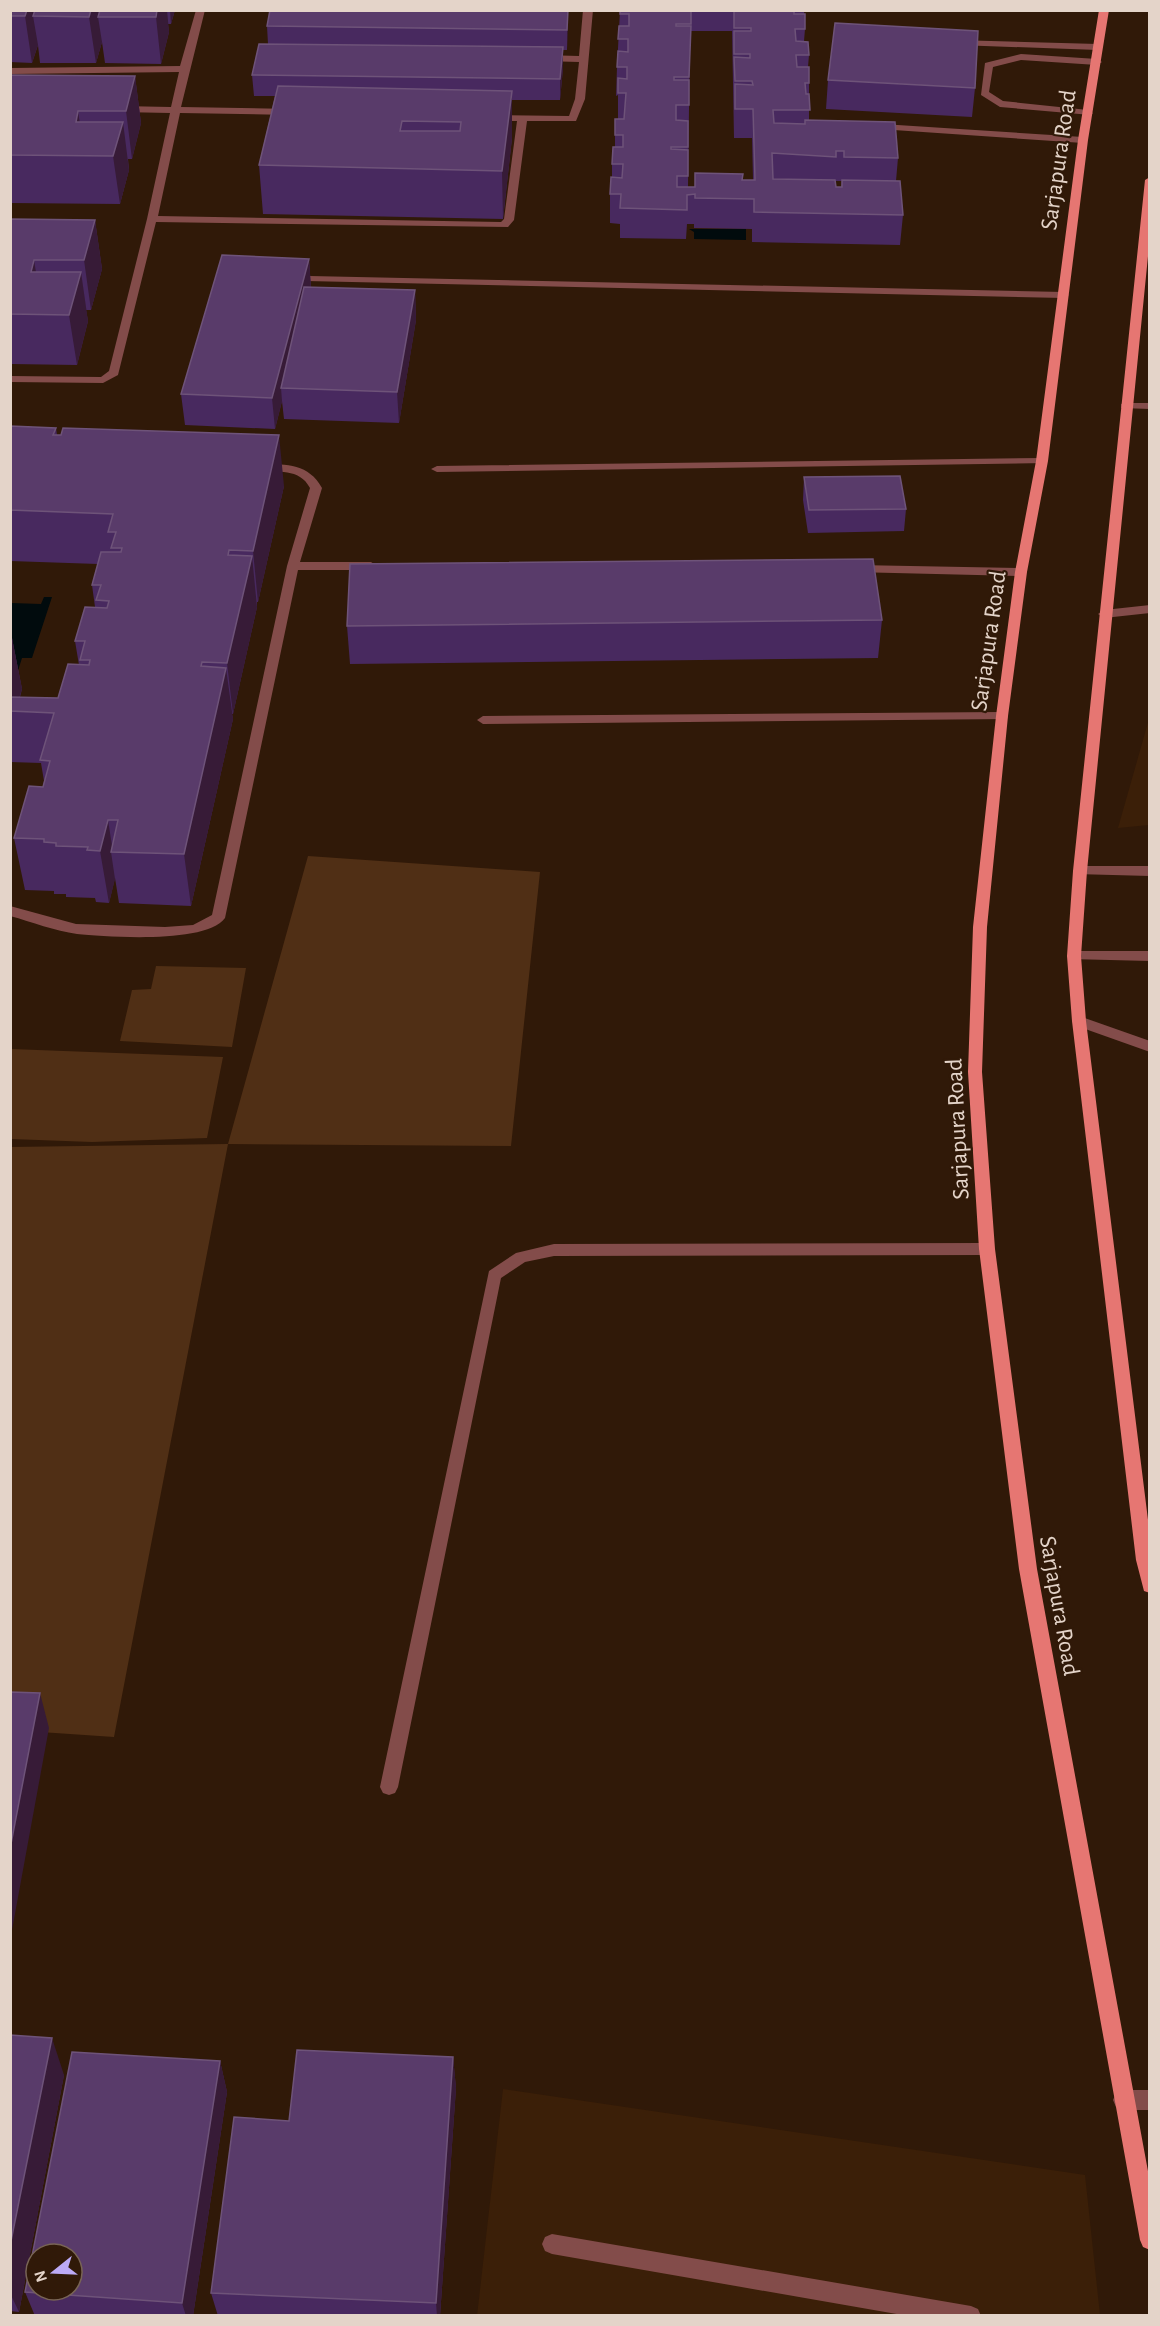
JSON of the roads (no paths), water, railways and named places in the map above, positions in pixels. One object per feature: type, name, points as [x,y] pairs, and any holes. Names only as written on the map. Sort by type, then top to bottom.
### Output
[{"type":"main road","name":"Sarjapura Road","points":[[1104,10],[1083,140],[1042,461],[1021,572],[1002,716],[980,927],[975,1072],[987,1249],[1028,1569],[1149,2240]]},
{"type":"main road","points":[[1149,180],[1104,614],[1074,956],[1079,1021],[1149,1586]]},
{"type":"street","points":[[10,379],[103,380],[114,373],[152,219],[184,69],[201,10]]},
{"type":"street","points":[[486,118],[573,119],[580,99],[588,10]]},
{"type":"street","points":[[946,41],[1097,55]]},
{"type":"street","points":[[1088,113],[1000,104],[984,93],[988,65],[1021,57],[1097,55]]},
{"type":"street","points":[[529,58],[585,59]]},
{"type":"street","points":[[10,70],[184,69]]},
{"type":"street","points":[[105,108],[308,113]]},
{"type":"street","points":[[152,219],[504,225],[509,220],[522,119]]},
{"type":"street","points":[[882,127],[1083,140]]},
{"type":"street","points":[[310,279],[1064,295]]},
{"type":"street","points":[[1125,406],[1149,406]]},
{"type":"street","points":[[437,469],[1042,461]]},
{"type":"street","points":[[10,911],[76,929],[132,931],[196,929],[218,918],[292,566],[316,488],[312,478],[291,468],[243,466]]},
{"type":"street","points":[[292,566],[388,566]]},
{"type":"street","points":[[843,569],[1021,572]]},
{"type":"street","points":[[1104,614],[1149,609]]},
{"type":"street","points":[[483,720],[1002,716]]},
{"type":"street","points":[[1080,871],[1149,872]]},
{"type":"street","points":[[1074,956],[1149,956]]},
{"type":"street","points":[[1079,1021],[1149,1047]]},
{"type":"street","points":[[389,1787],[494,1275],[521,1257],[554,1250],[987,1249]]},
{"type":"street","points":[[1124,2100],[1149,2100]]},
{"type":"street","points":[[552,2244],[971,2316]]}]
